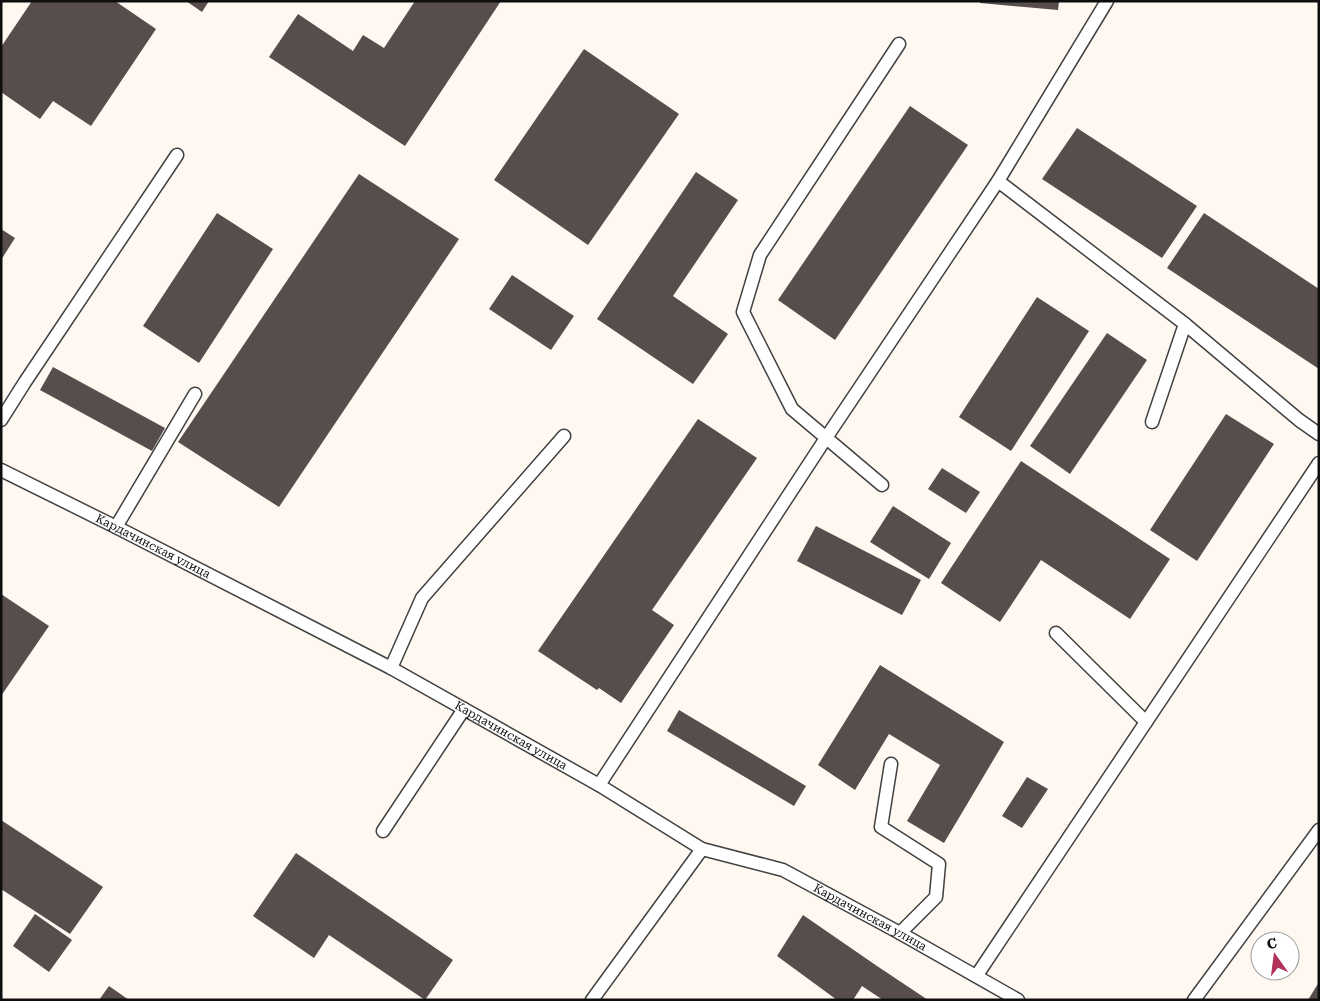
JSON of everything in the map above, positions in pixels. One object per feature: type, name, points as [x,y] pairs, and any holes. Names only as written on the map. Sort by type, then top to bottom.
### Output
[{"type":"lane","points":[[598,785],[826,438],[998,181],[1107,1]]},
{"type":"lane","points":[[882,485],[792,408],[743,312],[760,254],[898,44]]},
{"type":"lane","points":[[1,420],[177,155]]},
{"type":"lane","points":[[998,181],[1185,324],[1299,420],[1319,434]]},
{"type":"lane","points":[[1152,422],[1185,324]]},
{"type":"lane","points":[[116,527],[195,394]]},
{"type":"lane","points":[[391,668],[422,598],[564,436]]},
{"type":"lane","points":[[977,975],[1319,464]]},
{"type":"lane","name":"Кардачинская улица","points":[[1,470],[391,668],[598,785],[702,849],[783,870],[977,975],[1018,1000]]},
{"type":"lane","points":[[1056,633],[1146,722]]},
{"type":"lane","points":[[383,831],[464,709]]},
{"type":"lane","points":[[891,764],[881,827],[939,864],[936,897],[900,933]]},
{"type":"lane","points":[[1194,1000],[1319,830]]},
{"type":"lane","points":[[592,1000],[702,849]]},
{"type":"building","points":[[32,1],[115,1],[156,29],[91,126],[53,101],[40,119],[1,92],[1,47]]},
{"type":"building","points":[[186,1],[209,1],[202,12]]},
{"type":"building","points":[[415,1],[501,1],[405,146],[269,57],[298,14],[353,51],[363,35],[384,48]]},
{"type":"building","points":[[980,1],[1059,1],[1058,10],[980,3]]},
{"type":"building","points":[[584,49],[679,114],[588,245],[494,180]]},
{"type":"building","points":[[910,106],[968,145],[835,340],[778,300]]},
{"type":"building","points":[[1077,128],[1197,206],[1162,258],[1042,179]]},
{"type":"building","points":[[696,172],[738,200],[673,296],[728,334],[693,384],[597,319]]},
{"type":"building","points":[[359,174],[459,239],[279,507],[178,442]]},
{"type":"building","points":[[217,213],[273,249],[199,363],[143,326]]},
{"type":"building","points":[[1204,213],[1319,289],[1319,369],[1167,268]]},
{"type":"building","points":[[1,229],[15,238],[1,260]]},
{"type":"building","points":[[512,275],[574,316],[551,350],[489,309]]},
{"type":"building","points":[[1037,297],[1089,331],[1011,451],[959,417]]},
{"type":"building","points":[[1107,333],[1147,360],[1070,474],[1030,446]]},
{"type":"building","points":[[53,367],[165,428],[152,451],[40,390]]},
{"type":"building","points":[[1226,414],[1274,444],[1197,561],[1150,530]]},
{"type":"building","points":[[698,419],[757,458],[652,610],[674,625],[621,703],[599,688],[597,690],[538,651]]},
{"type":"building","points":[[1021,461],[1170,559],[1130,619],[1041,560],[1000,622],[941,583]]},
{"type":"building","points":[[942,468],[980,492],[966,513],[928,489]]},
{"type":"building","points":[[893,506],[951,543],[929,579],[870,542]]},
{"type":"building","points":[[816,526],[921,580],[902,615],[797,561]]},
{"type":"building","points":[[1,594],[49,626],[1,696]]},
{"type":"building","points":[[880,665],[1004,742],[944,843],[907,821],[940,765],[889,734],[855,790],[818,765]]},
{"type":"building","points":[[679,710],[806,786],[794,806],[667,731]]},
{"type":"building","points":[[1027,777],[1048,789],[1022,828],[1002,816]]},
{"type":"building","points":[[1,820],[103,887],[70,934],[1,889]]},
{"type":"building","points":[[296,853],[453,960],[425,1000],[329,935],[314,958],[253,916]]},
{"type":"building","points":[[35,914],[72,940],[49,972],[13,946]]},
{"type":"building","points":[[803,915],[928,1000],[883,1000],[862,986],[853,1000],[837,1000],[777,956]]},
{"type":"building","points":[[1319,982],[1319,1000],[1308,1000]]},
{"type":"building","points":[[109,986],[129,1000],[99,1000]]}]
